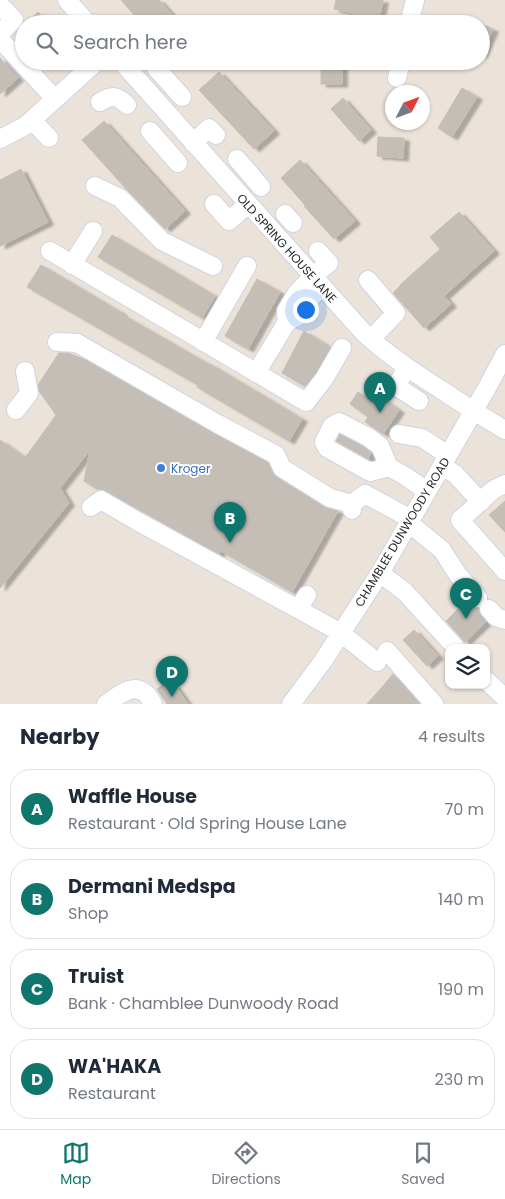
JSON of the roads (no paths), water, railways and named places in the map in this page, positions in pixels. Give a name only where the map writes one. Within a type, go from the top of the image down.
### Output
[{"type":"street","points":[[411,15],[415,0]]},
{"type":"street","points":[[73,2],[82,15]]},
{"type":"street","points":[[0,5],[14,20],[0,33]]},
{"type":"street","points":[[0,39],[15,56]]},
{"type":"street","points":[[28,70],[54,99]]},
{"type":"street","points":[[0,139],[25,126],[87,70]]},
{"type":"street","name":"OLD SPRING HOUSE LANE","points":[[129,70],[371,339],[407,368],[505,430]]},
{"type":"street","points":[[158,70],[182,98]]},
{"type":"street","points":[[100,102],[109,97],[118,97],[127,105]]},
{"type":"street","points":[[32,120],[49,138]]},
{"type":"street","points":[[193,142],[209,128]]},
{"type":"street","points":[[150,131],[178,163]]},
{"type":"street","points":[[237,159],[253,171],[261,187]]},
{"type":"street","points":[[95,186],[120,198],[162,241],[213,266]]},
{"type":"street","points":[[214,204],[235,227],[248,204]]},
{"type":"street","points":[[72,265],[94,231]]},
{"type":"street","points":[[256,373],[287,322],[286,311],[296,294],[317,281],[329,263],[318,251]]},
{"type":"street","points":[[50,252],[306,402],[324,379],[342,348]]},
{"type":"street","points":[[203,342],[247,266]]},
{"type":"street","points":[[368,280],[396,313],[371,339]]},
{"type":"street","points":[[57,342],[77,342],[218,424],[276,455],[282,468],[330,498],[352,507],[364,494],[410,521],[442,550],[458,575],[496,617],[505,620]]},
{"type":"street","name":"CHAMBLEE DUNWOODY ROAD","points":[[291,704],[324,661],[380,573],[505,354]]},
{"type":"street","points":[[407,368],[396,386],[419,401]]},
{"type":"street","points":[[16,410],[29,393],[25,371]]},
{"type":"street","points":[[399,434],[422,438],[456,474],[493,492],[460,520],[505,570]]},
{"type":"street","points":[[389,467],[427,491]]},
{"type":"street","points":[[90,508],[101,500],[137,521],[303,602],[341,633],[382,656],[434,704]]},
{"type":"street","points":[[467,514],[505,557]]},
{"type":"street","points":[[380,573],[405,592],[452,644]]},
{"type":"street","points":[[490,684],[505,698]]},
{"type":"street","points":[[106,704],[126,691],[133,689],[147,694],[153,704]]},
{"type":"place","name":"Waffle House","points":[[380,413]]},
{"type":"place","name":"Kroger","points":[[161,468]]},
{"type":"place","name":"Dermani Medspa","points":[[230,543]]},
{"type":"place","name":"Truist","points":[[466,619]]},
{"type":"place","name":"WA'HAKA","points":[[172,697]]}]
